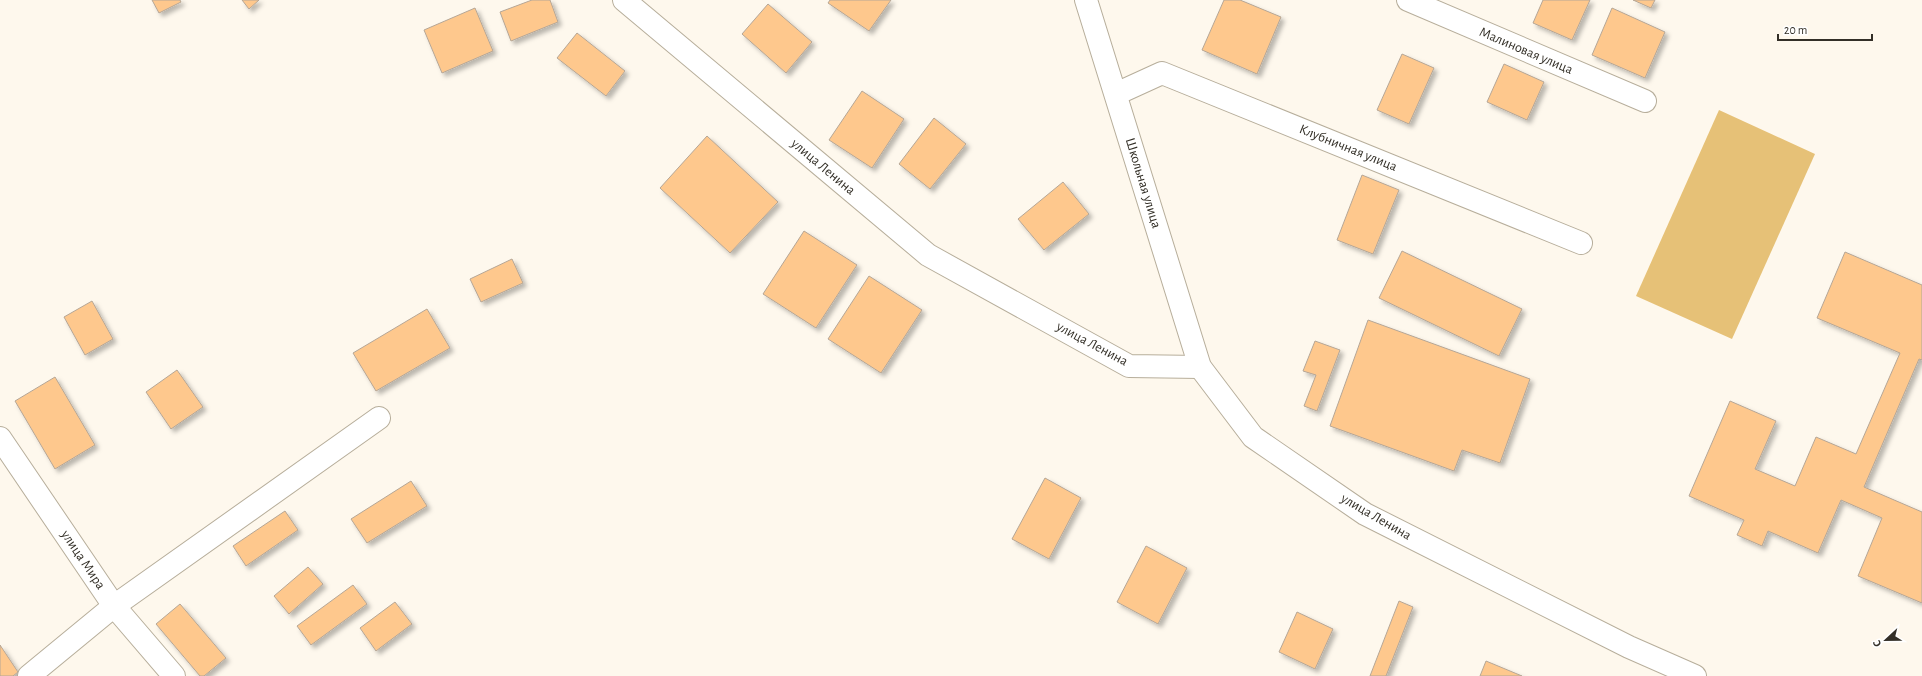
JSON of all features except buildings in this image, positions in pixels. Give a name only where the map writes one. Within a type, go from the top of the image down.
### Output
[{"type":"street","name":"улица Ленина","points":[[624,0],[928,254],[1129,366],[1200,367],[1253,437],[1365,514],[1629,647],[1695,676]]},
{"type":"street","name":"Школьная улица","points":[[1086,0],[1200,367]]},
{"type":"street","name":"Малиновая улица","points":[[1408,0],[1645,101]]},
{"type":"street","name":"Клубничная улица","points":[[1116,94],[1162,72],[1581,243]]},
{"type":"street","points":[[29,676],[114,606],[379,418]]},
{"type":"street","name":"улица Мира","points":[[0,438],[114,606],[174,676]]},
{"type":"shaded area","points":[[1719,110],[1815,154],[1732,339],[1636,296]]}]
